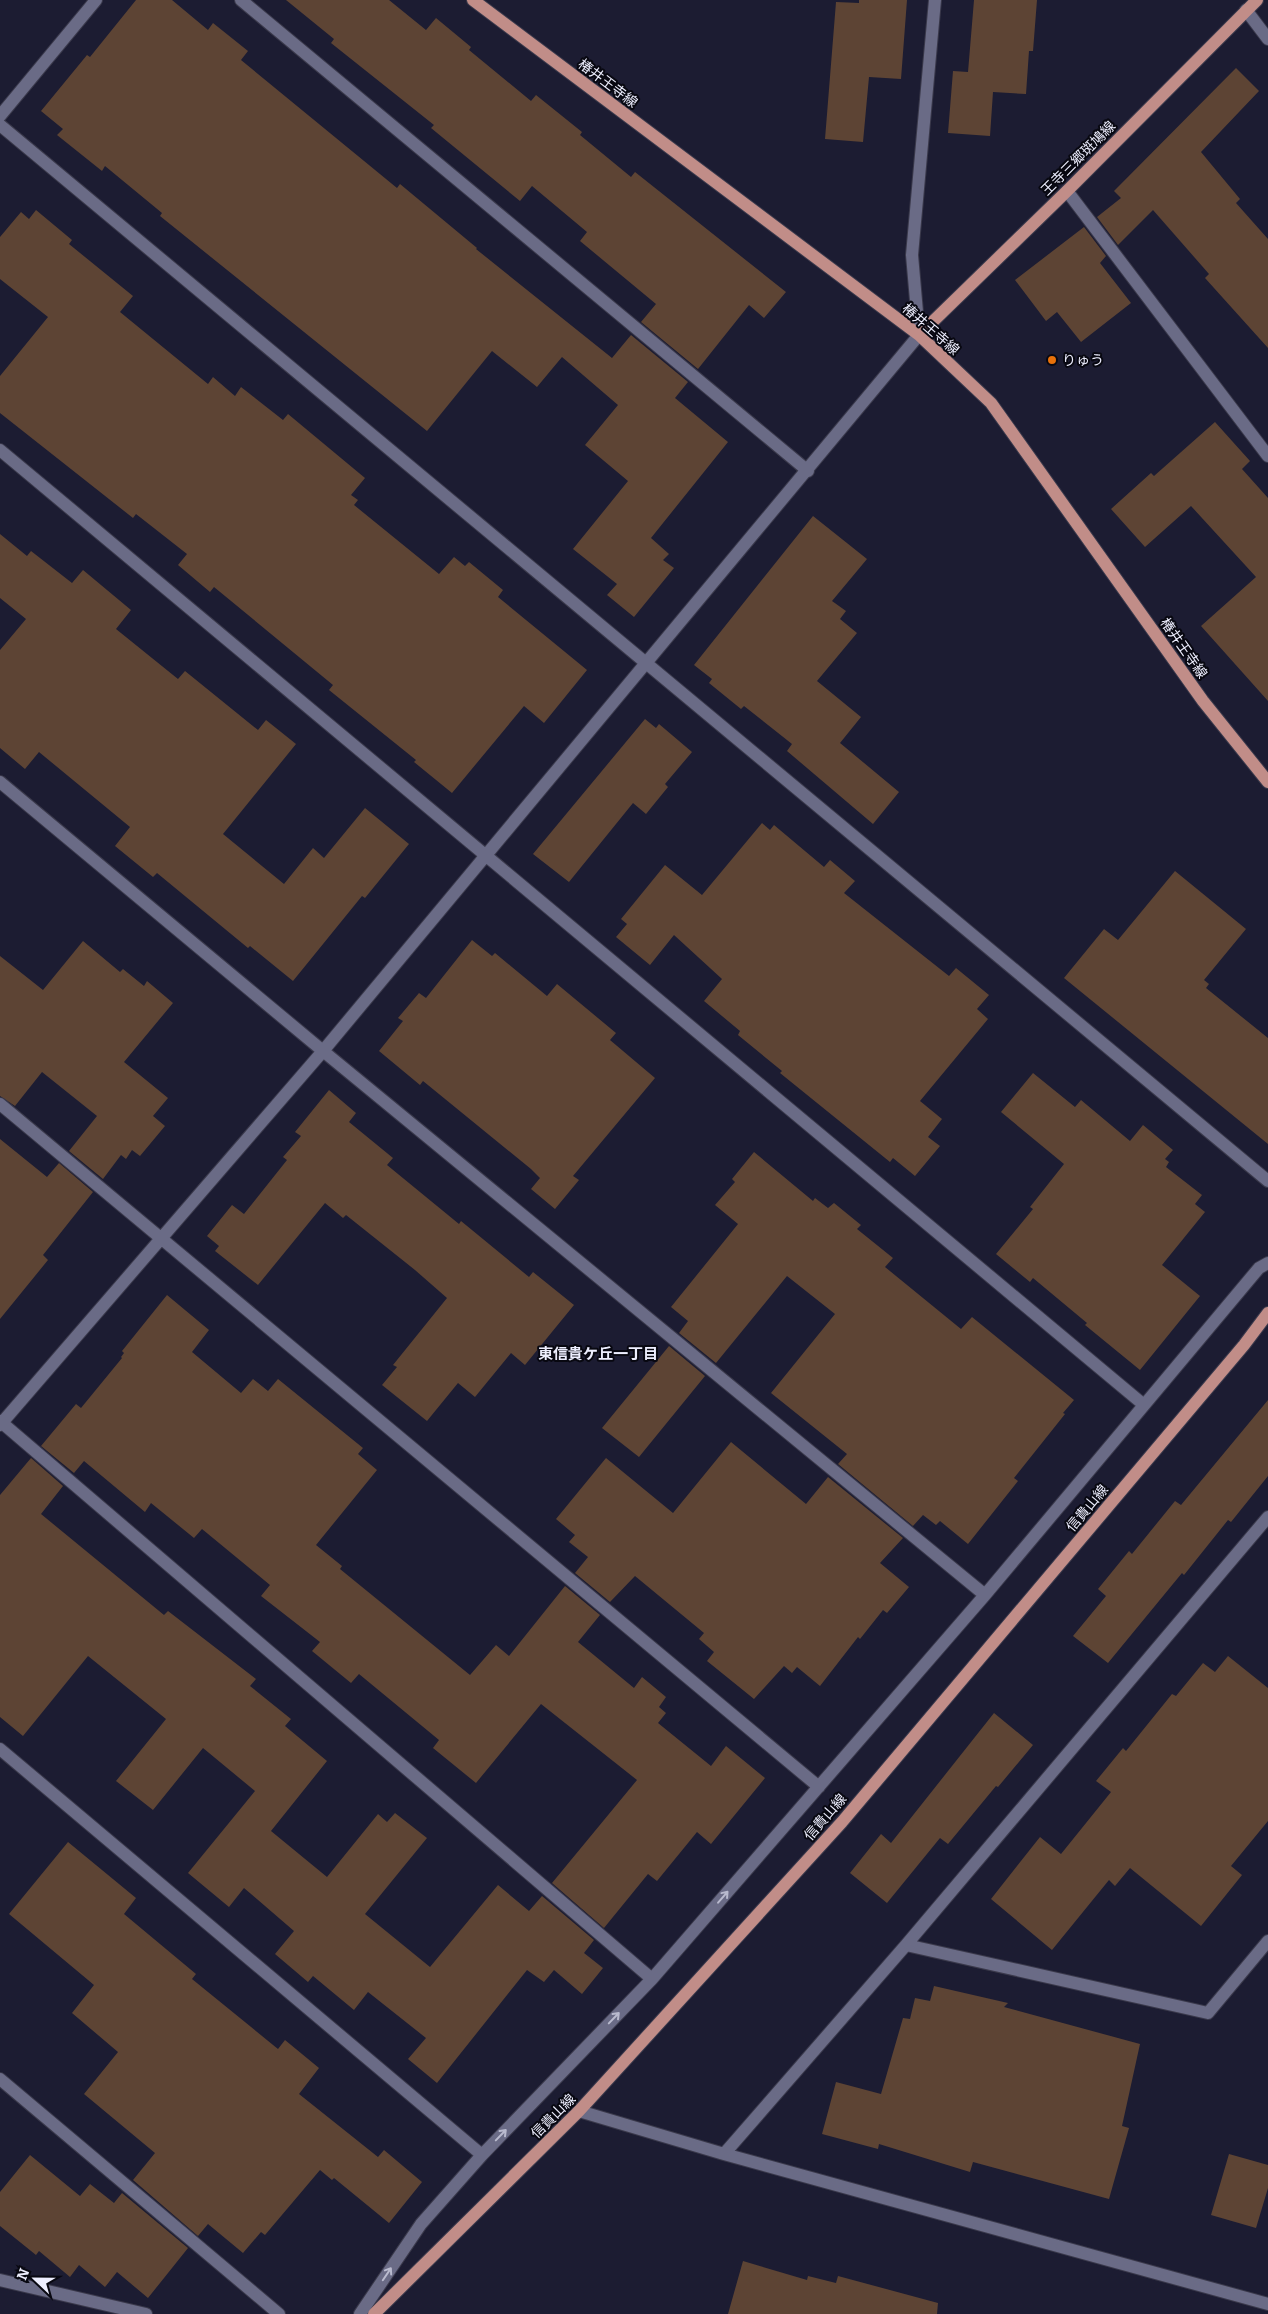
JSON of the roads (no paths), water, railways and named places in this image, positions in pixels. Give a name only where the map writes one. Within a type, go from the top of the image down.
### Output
[{"type":"main road","name":"椿井王寺線","points":[[473,0],[919,335],[991,403],[1203,701],[1268,782]]},
{"type":"main road","name":"王寺三郷斑鳩線","points":[[919,335],[1067,191],[1257,0]]},
{"type":"main road","name":"信貴山線","points":[[374,2314],[579,2111],[842,1822],[1244,1345],[1268,1313]]},
{"type":"street","points":[[0,116],[96,0]]},
{"type":"street","points":[[241,0],[808,471]]},
{"type":"street","points":[[652,1979],[0,1423],[323,1051],[644,664],[808,471],[919,335],[912,255],[935,0]]},
{"type":"street","points":[[1246,10],[1268,39]]},
{"type":"street","points":[[0,125],[644,664],[1268,1181]]},
{"type":"street","points":[[1067,191],[1268,456]]},
{"type":"street","points":[[0,450],[1144,1405]]},
{"type":"street","points":[[0,782],[323,1051],[985,1595]]},
{"type":"street","points":[[0,1104],[820,1788]]},
{"type":"street","points":[[360,2314],[421,2224],[482,2155],[652,1979],[820,1788],[985,1595],[1259,1268],[1268,1263]]},
{"type":"street","points":[[724,2154],[906,1945],[1268,1518]]},
{"type":"street","points":[[0,1749],[482,2155]]},
{"type":"street","points":[[906,1945],[1208,2013],[1268,1941]]},
{"type":"street","points":[[0,2079],[279,2314]]},
{"type":"street","points":[[579,2111],[724,2154],[1268,2304]]},
{"type":"street","points":[[0,2280],[146,2314]]},
{"type":"place","name":"りゅう","points":[[1052,360]]},
{"type":"district","name":"東信貴ケ丘一丁目","points":[[598,1354]]}]
